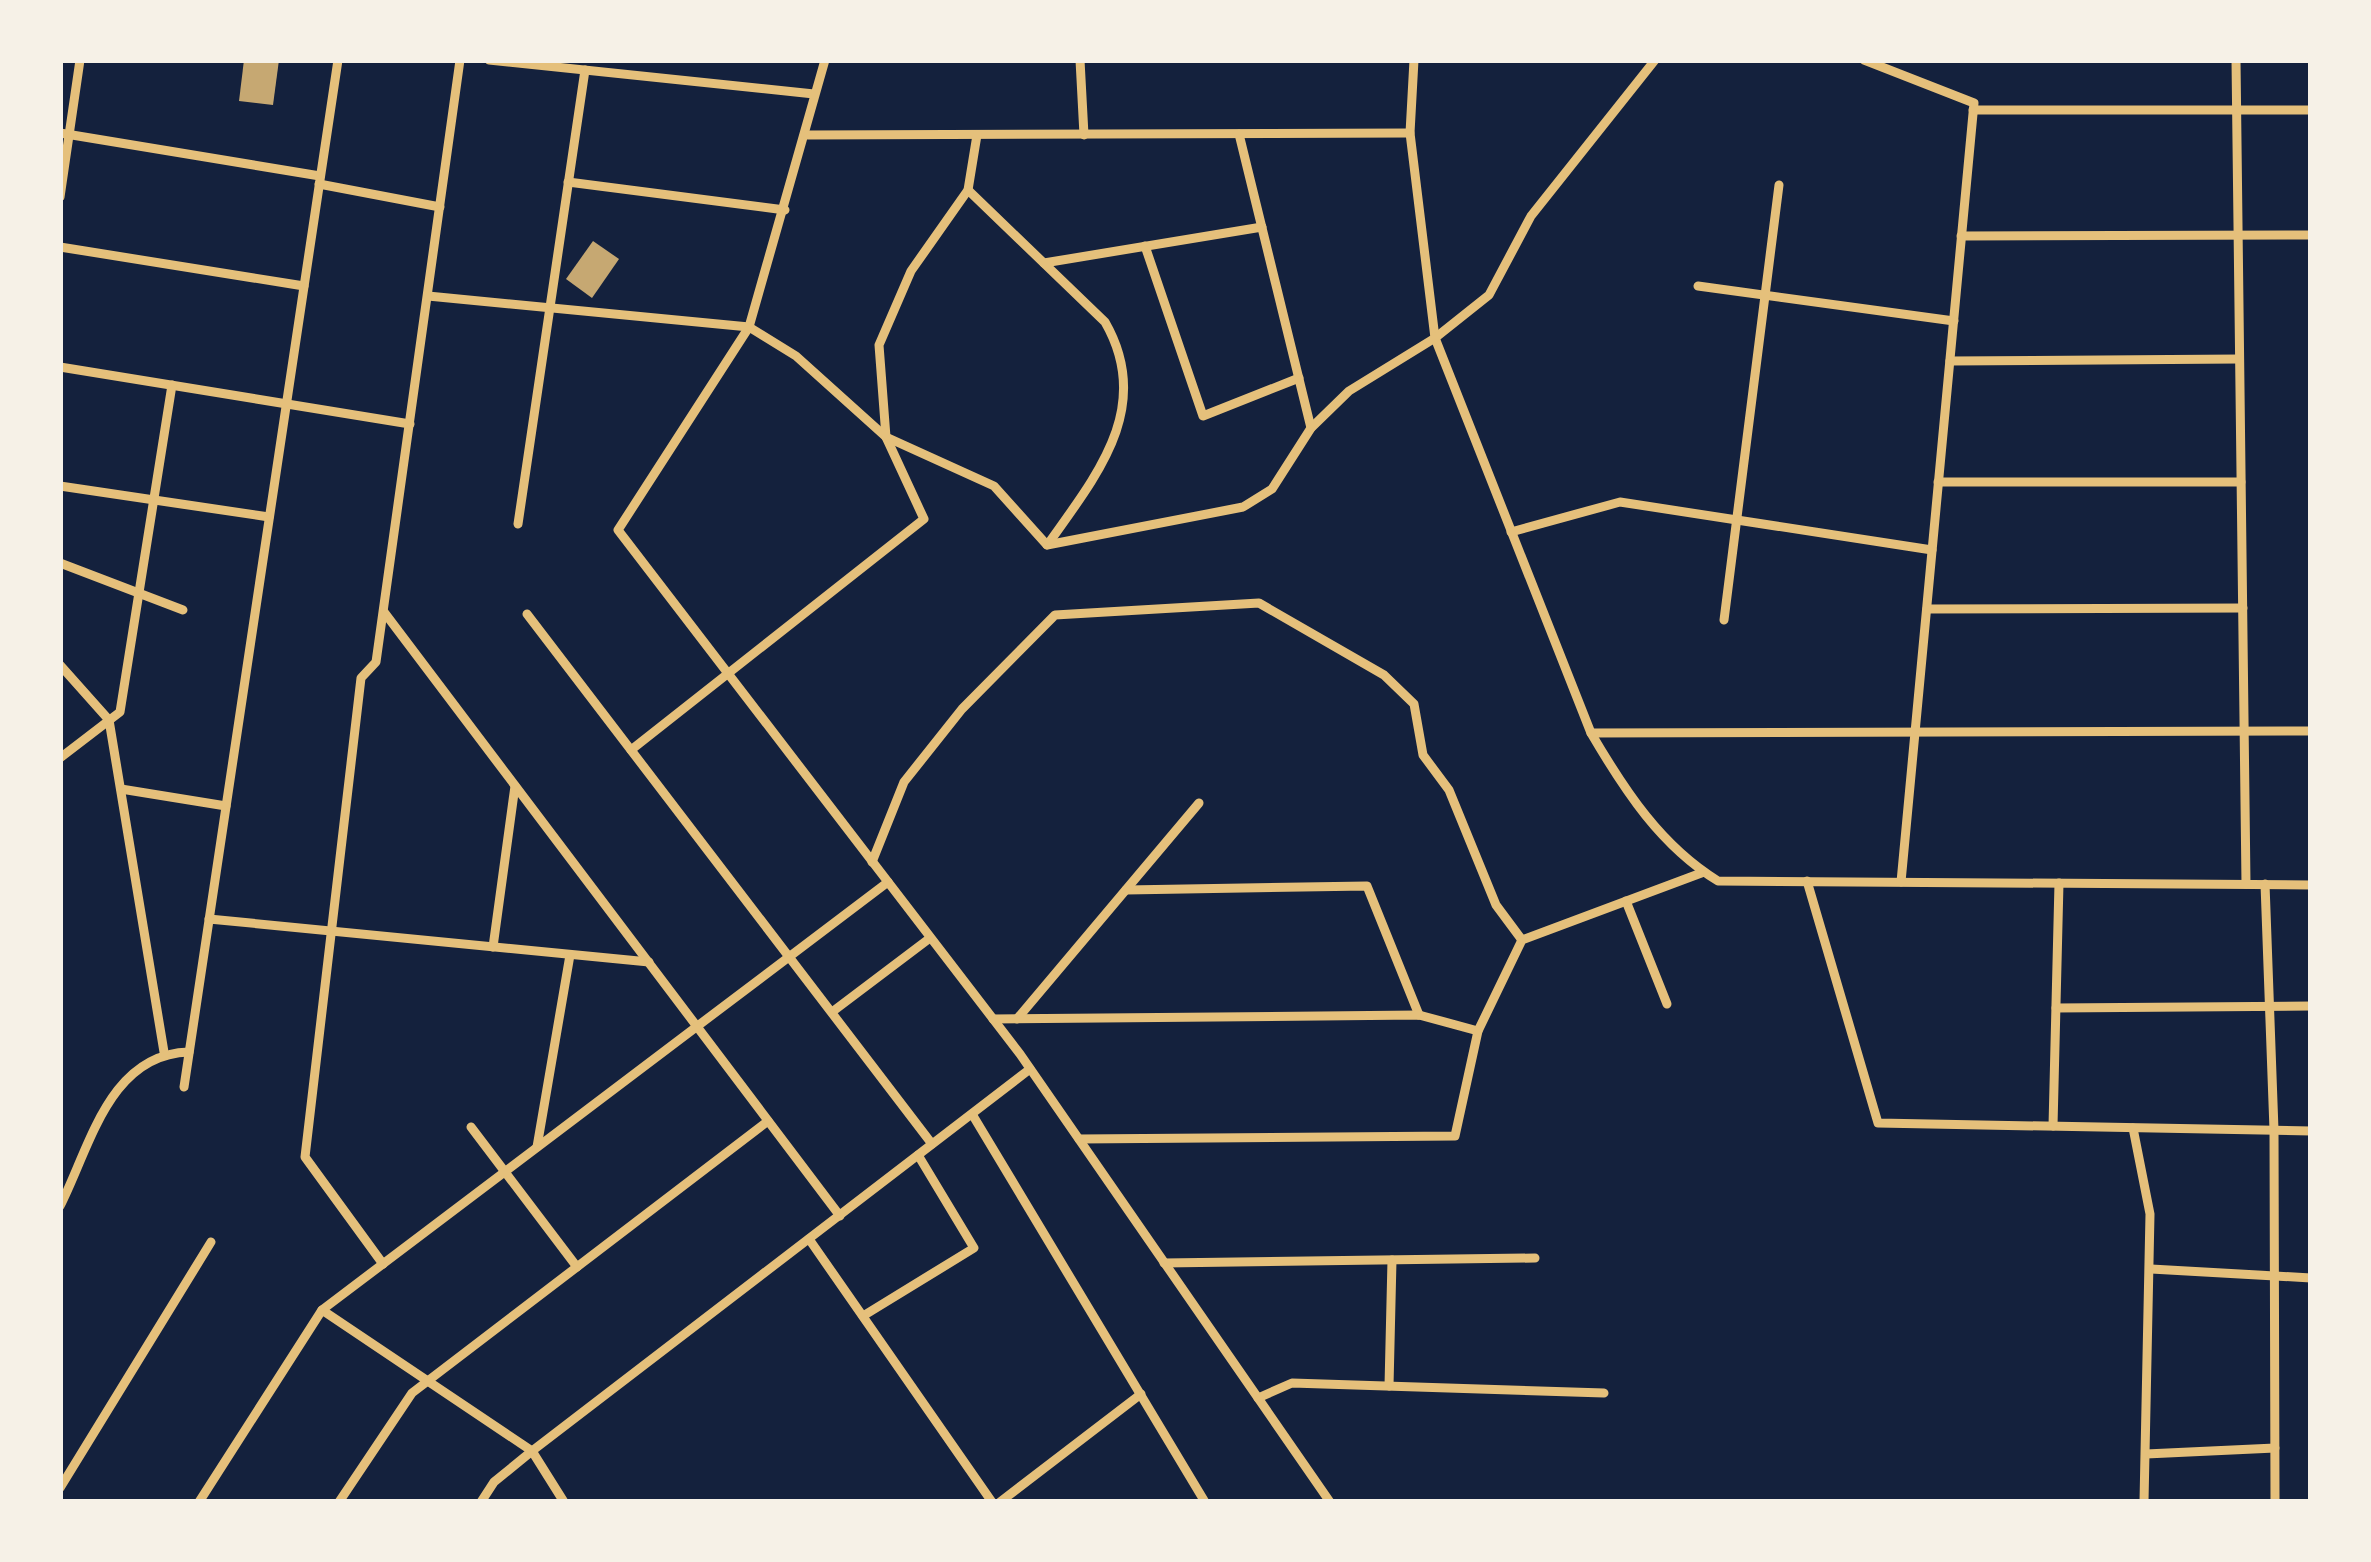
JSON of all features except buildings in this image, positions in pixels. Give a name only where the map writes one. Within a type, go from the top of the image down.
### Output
[{"type":"street","points":[[60,197],[64,134],[80,60]]},
{"type":"street","points":[[184,1088],[338,60]]},
{"type":"street","points":[[383,1264],[305,1157],[361,678],[376,662],[460,60]]},
{"type":"street","points":[[489,60],[814,94]]},
{"type":"street","points":[[825,60],[808,135],[749,328],[618,530],[1030,1069],[1330,1502]]},
{"type":"street","points":[[1081,60],[1084,135]]},
{"type":"street","points":[[1414,60],[1411,133],[1435,338],[1591,734],[1619,782],[1680,857],[1718,881],[2311,885]]},
{"type":"street","points":[[1047,545],[1243,507],[1272,489],[1311,428],[1348,391],[1435,338],[1501,280],[1532,216],[1655,60]]},
{"type":"street","points":[[1864,60],[1974,103],[1901,882]]},
{"type":"street","points":[[2236,60],[2246,884]]},
{"type":"street","points":[[518,524],[585,70]]},
{"type":"street","points":[[1972,110],[2311,110]]},
{"type":"street","points":[[808,135],[1411,133]]},
{"type":"street","points":[[64,134],[320,180],[440,207]]},
{"type":"street","points":[[1239,134],[1311,428]]},
{"type":"street","points":[[632,750],[925,519],[886,437],[879,345],[886,318],[911,271],[968,190],[977,135]]},
{"type":"street","points":[[568,182],[785,210]]},
{"type":"street","points":[[1724,620],[1779,184]]},
{"type":"street","points":[[968,190],[1105,322],[1118,345],[1126,391],[1121,428],[1106,461],[1047,545]]},
{"type":"street","points":[[1044,263],[1262,227]]},
{"type":"street","points":[[1961,236],[2311,235]]},
{"type":"street","points":[[1145,246],[1204,416],[1299,378]]},
{"type":"street","points":[[60,247],[304,286]]},
{"type":"street","points":[[1698,286],[1956,321]]},
{"type":"street","points":[[428,296],[749,328],[796,356],[886,437],[994,486],[1047,545]]},
{"type":"street","points":[[1950,361],[2240,359]]},
{"type":"street","points":[[60,367],[410,424]]},
{"type":"street","points":[[60,758],[120,712],[172,385]]},
{"type":"street","points":[[1938,482],[2241,482]]},
{"type":"street","points":[[60,486],[269,517]]},
{"type":"street","points":[[1511,532],[1620,502],[1932,550]]},
{"type":"street","points":[[60,563],[183,610]]},
{"type":"street","points":[[872,862],[904,782],[962,709],[1055,615],[1259,603],[1384,675],[1414,704],[1423,755],[1449,790],[1496,905],[1522,940]]},
{"type":"street","points":[[1927,609],[2242,608]]},
{"type":"street","points":[[383,610],[840,1216]]},
{"type":"street","points":[[527,614],[932,1144]]},
{"type":"street","points":[[60,665],[109,719],[164,1052]]},
{"type":"street","points":[[1591,734],[2311,731]]},
{"type":"street","points":[[493,947],[515,785]]},
{"type":"street","points":[[121,789],[226,806]]},
{"type":"street","points":[[1017,1018],[1199,803]]},
{"type":"street","points":[[1078,1139],[1454,1136],[1478,1031],[1522,940],[1704,872]]},
{"type":"street","points":[[1807,881],[1878,1123],[2311,1131]]},
{"type":"street","points":[[199,1502],[322,1310],[888,882]]},
{"type":"street","points":[[2053,1126],[2060,883]]},
{"type":"street","points":[[2265,884],[2274,1130],[2275,1502]]},
{"type":"street","points":[[1126,890],[1367,886],[1419,1015]]},
{"type":"street","points":[[1626,901],[1667,1004]]},
{"type":"street","points":[[209,919],[649,962]]},
{"type":"street","points":[[832,1012],[930,938]]},
{"type":"street","points":[[537,1147],[570,955]]},
{"type":"street","points":[[2056,1008],[2311,1006]]},
{"type":"street","points":[[993,1019],[1419,1015],[1478,1031]]},
{"type":"street","points":[[60,1206],[92,1144],[104,1106],[145,1062],[164,1052],[189,1052]]},
{"type":"street","points":[[481,1502],[494,1482],[532,1451],[1030,1069]]},
{"type":"street","points":[[972,1114],[1205,1502]]},
{"type":"street","points":[[339,1502],[412,1393],[768,1121]]},
{"type":"street","points":[[472,1127],[577,1267]]},
{"type":"street","points":[[2133,1128],[2150,1214],[2144,1502]]},
{"type":"street","points":[[863,1316],[974,1248],[918,1156]]},
{"type":"street","points":[[809,1239],[996,1502],[1141,1394]]},
{"type":"street","points":[[60,1489],[211,1242]]},
{"type":"street","points":[[1164,1263],[1535,1258]]},
{"type":"street","points":[[1390,1386],[1393,1260]]},
{"type":"street","points":[[2151,1269],[2311,1278]]},
{"type":"street","points":[[322,1310],[532,1451],[564,1502]]},
{"type":"street","points":[[1258,1397],[1292,1383],[1604,1393]]},
{"type":"street","points":[[2146,1454],[2276,1448]]}]
